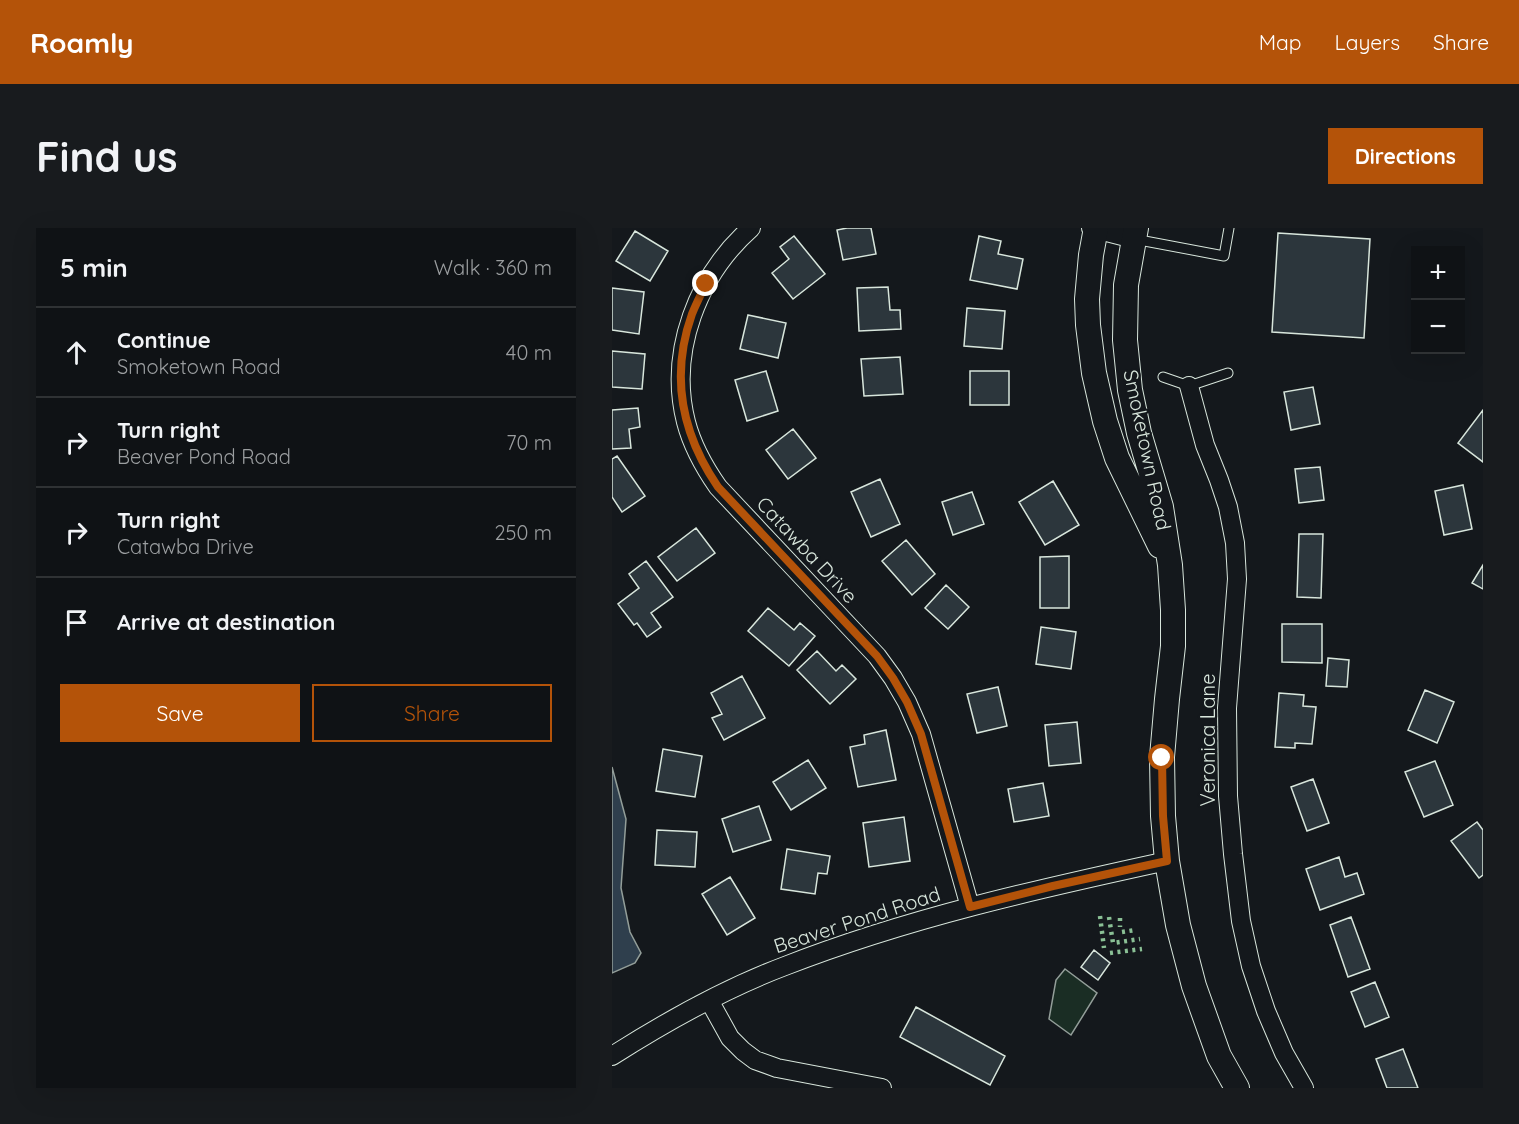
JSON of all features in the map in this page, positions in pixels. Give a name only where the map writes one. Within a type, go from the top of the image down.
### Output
[{"type":"main road","name":"Smoketown Road","points":[[1094,228],[1087,299],[1094,373],[1105,421],[1117,458],[1170,564]]},
{"type":"main road","name":"Smoketown Road","points":[[1135,233],[1126,285],[1125,340],[1130,390],[1149,471],[1161,507],[1170,564],[1173,610],[1173,646],[1162,758],[1163,816],[1167,861],[1178,925],[1194,986],[1219,1056],[1237,1088]]},
{"type":"street","name":"Catawba Drive","points":[[751,228],[723,258],[706,284],[693,313],[684,343],[680,371],[686,422],[695,449],[718,487],[877,656],[893,678],[921,734],[970,907]]},
{"type":"street","points":[[1094,228],[1135,233]]},
{"type":"street","name":"Veronica Lane","points":[[1189,386],[1205,445],[1220,480],[1228,507],[1235,543],[1237,579],[1227,708],[1228,796],[1241,921],[1251,966],[1266,1011],[1284,1053],[1304,1088]]},
{"type":"street","name":"Beaver Pond Road","points":[[612,1056],[709,1000],[785,966],[850,942],[970,907],[1167,861]]},
{"type":"street","points":[[709,1000],[729,1038],[755,1060],[777,1068],[880,1088]]},
{"type":"lane","points":[[1135,233],[1224,256],[1229,228]]},
{"type":"lane","points":[[1163,377],[1189,386],[1228,373]]},
{"type":"green space","points":[[1065,969],[1097,993],[1071,1035],[1049,1019],[1056,980]]},
{"type":"water","points":[[612,767],[626,819],[621,888],[630,932],[641,953],[635,963],[612,973]]},
{"type":"building","points":[[871,228],[876,254],[843,260],[837,230]]},
{"type":"building","points":[[635,231],[668,251],[650,281],[616,261]]},
{"type":"building","points":[[1278,233],[1370,239],[1364,338],[1272,332]]},
{"type":"building","points":[[794,236],[825,274],[793,299],[772,273],[789,259],[780,247]]},
{"type":"building","points":[[979,236],[1001,241],[998,254],[1023,259],[1017,289],[970,280]]},
{"type":"building","points":[[888,287],[890,310],[900,310],[901,329],[859,331],[857,288]]},
{"type":"building","points":[[612,288],[644,292],[639,334],[612,330]]},
{"type":"building","points":[[967,308],[1005,311],[1002,349],[964,346]]},
{"type":"building","points":[[748,315],[786,323],[778,358],[740,349]]},
{"type":"building","points":[[612,351],[645,354],[642,389],[612,387]]},
{"type":"building","points":[[900,357],[903,394],[864,396],[861,359]]},
{"type":"building","points":[[766,371],[778,411],[747,421],[735,380]]},
{"type":"building","points":[[970,371],[1009,371],[1009,405],[970,405]]},
{"type":"building","points":[[1313,387],[1320,424],[1291,430],[1284,392]]},
{"type":"building","points":[[638,408],[640,427],[629,429],[631,448],[612,449],[612,410]]},
{"type":"building","points":[[1483,410],[1483,462],[1458,443]]},
{"type":"building","points":[[793,429],[816,458],[788,479],[766,450]]},
{"type":"building","points":[[617,456],[645,496],[622,512],[612,497],[612,459]]},
{"type":"building","points":[[1320,467],[1324,500],[1299,503],[1295,469]]},
{"type":"building","points":[[880,479],[900,524],[871,537],[851,492]]},
{"type":"building","points":[[1053,481],[1079,525],[1045,545],[1019,502]]},
{"type":"building","points":[[1463,485],[1472,529],[1444,535],[1435,491]]},
{"type":"building","points":[[972,492],[984,524],[953,535],[942,502]]},
{"type":"building","points":[[696,528],[715,553],[677,581],[658,557]]},
{"type":"building","points":[[1299,534],[1323,534],[1321,598],[1297,597]]},
{"type":"building","points":[[906,540],[935,574],[912,595],[882,561]]},
{"type":"building","points":[[1069,556],[1069,608],[1040,608],[1040,557]]},
{"type":"building","points":[[646,561],[673,597],[651,613],[661,627],[647,637],[637,623],[634,625],[618,604],[639,588],[629,574]]},
{"type":"building","points":[[1483,565],[1483,589],[1472,583]]},
{"type":"building","points":[[946,585],[969,607],[948,629],[925,608]]},
{"type":"building","points":[[768,608],[794,630],[800,623],[815,636],[789,666],[748,631]]},
{"type":"building","points":[[1282,624],[1322,624],[1322,663],[1282,662]]},
{"type":"building","points":[[1041,627],[1076,632],[1071,669],[1036,664]]},
{"type":"building","points":[[817,651],[836,671],[842,665],[856,679],[830,704],[797,670]]},
{"type":"building","points":[[1328,658],[1349,660],[1347,687],[1326,686]]},
{"type":"building","points":[[742,676],[765,718],[724,740],[712,718],[722,714],[711,693]]},
{"type":"building","points":[[998,687],[1007,726],[977,733],[967,694]]},
{"type":"building","points":[[1425,690],[1454,702],[1437,743],[1408,730]]},
{"type":"building","points":[[1279,693],[1304,695],[1303,706],[1316,707],[1312,744],[1295,743],[1295,748],[1275,747]]},
{"type":"building","points":[[1077,722],[1081,763],[1049,766],[1045,725]]},
{"type":"building","points":[[886,730],[896,780],[858,787],[850,747],[865,744],[864,735]]},
{"type":"building","points":[[663,749],[702,756],[695,797],[656,791]]},
{"type":"building","points":[[808,760],[826,788],[791,810],[773,782]]},
{"type":"building","points":[[1435,761],[1453,805],[1424,817],[1405,772]]},
{"type":"building","points":[[1313,779],[1329,823],[1307,831],[1291,787]]},
{"type":"building","points":[[1043,783],[1049,816],[1014,822],[1008,789]]},
{"type":"building","points":[[759,806],[771,840],[733,852],[722,819]]},
{"type":"building","points":[[904,817],[910,861],[869,867],[863,823]]},
{"type":"building","points":[[1477,822],[1483,830],[1483,875],[1479,878],[1451,841]]},
{"type":"building","points":[[657,830],[697,832],[695,867],[655,865]]},
{"type":"building","points":[[787,849],[830,856],[827,874],[818,873],[815,894],[781,889]]},
{"type":"building","points":[[1339,857],[1345,877],[1357,873],[1364,894],[1320,910],[1306,869]]},
{"type":"building","points":[[730,877],[755,918],[727,935],[702,894]]},
{"type":"building","points":[[1351,917],[1370,969],[1348,977],[1330,925]]},
{"type":"building","points":[[1094,950],[1110,963],[1098,980],[1081,967]]},
{"type":"building","points":[[1375,982],[1389,1017],[1365,1027],[1351,992]]},
{"type":"building","points":[[916,1007],[1005,1056],[990,1085],[900,1037]]},
{"type":"building","points":[[1403,1049],[1418,1088],[1387,1088],[1376,1059]]},
{"type":"hedge","points":[[1100,916],[1104,948]]},
{"type":"hedge","points":[[1109,917],[1113,943],[1140,939]]},
{"type":"hedge","points":[[1120,918],[1120,927]]},
{"type":"hedge","points":[[1122,932],[1135,930]]},
{"type":"hedge","points":[[1110,953],[1142,949]]},
{"type":"route","points":[[706,284],[693,313],[684,343],[680,371],[686,422],[695,449],[718,487],[877,656],[893,678],[921,734],[970,907],[1167,861],[1163,816],[1162,758]]}]
